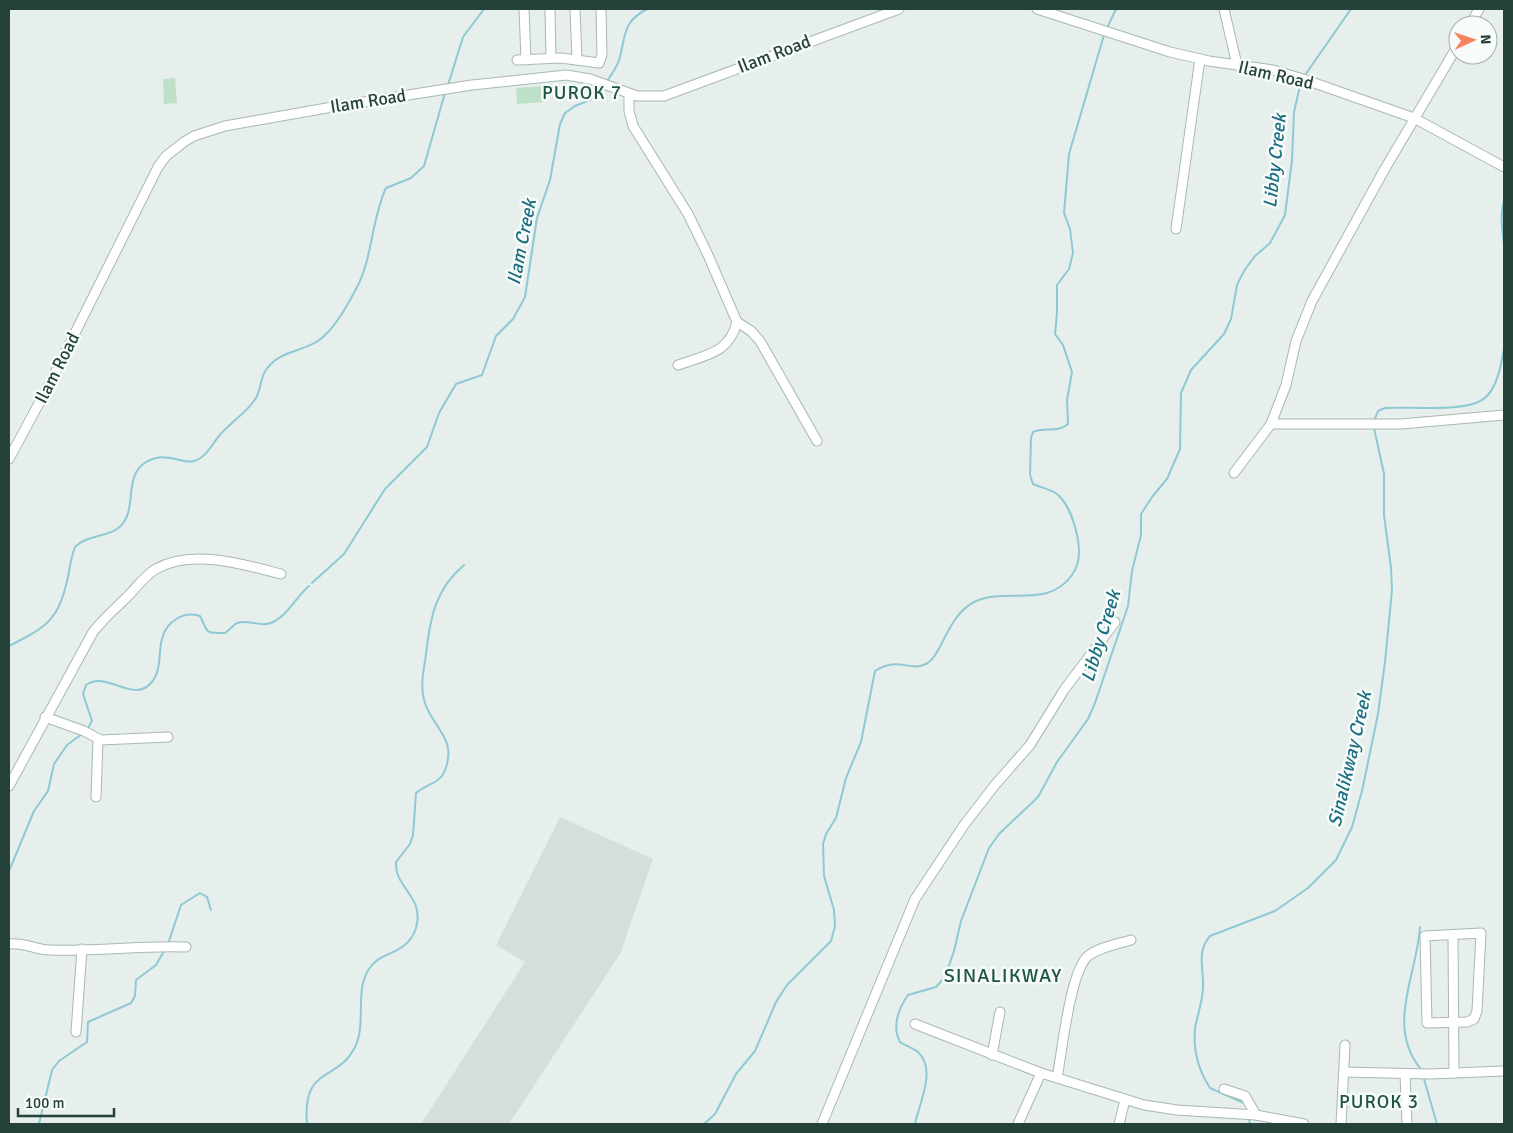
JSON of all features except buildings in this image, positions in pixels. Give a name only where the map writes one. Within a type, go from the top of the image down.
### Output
[{"type":"street","points":[[524,9],[521,60],[576,59],[592,63],[601,60],[601,9]]},
{"type":"street","points":[[550,9],[551,58]]},
{"type":"street","points":[[575,9],[576,59]]},
{"type":"street","name":"Ilam Road","points":[[9,459],[52,379],[158,167],[174,150],[194,136],[225,126],[338,106],[542,77],[578,76],[629,95],[646,97],[664,96],[899,9]]},
{"type":"street","name":"Ilam Road","points":[[1037,9],[1143,44],[1200,59],[1286,74],[1414,118],[1504,167]]},
{"type":"street","points":[[1224,9],[1237,65]]},
{"type":"street","points":[[1176,229],[1200,59]]},
{"type":"street","points":[[1234,473],[1271,424],[1286,385],[1296,341],[1312,301],[1414,118],[1448,62]]},
{"type":"street","points":[[629,95],[628,111],[633,126],[688,214],[737,322],[751,331],[760,341],[817,441]]},
{"type":"street","points":[[678,365],[723,348],[734,334],[737,322]]},
{"type":"street","points":[[1271,424],[1401,424],[1504,415]]},
{"type":"street","points":[[9,786],[45,717],[101,622],[157,568],[202,559],[228,561],[281,574]]},
{"type":"street","points":[[822,1124],[919,893],[964,825],[995,785],[1030,745],[1064,690],[1115,622]]},
{"type":"street","points":[[45,717],[88,733],[98,739],[168,737]]},
{"type":"street","points":[[96,797],[98,739]]},
{"type":"street","points":[[1481,934],[1476,1015],[1471,1021],[1427,1023],[1425,936],[1453,935],[1481,934]]},
{"type":"street","points":[[1453,935],[1454,1073]]},
{"type":"street","points":[[1058,1078],[1078,970],[1087,956],[1094,952],[1131,940]]},
{"type":"street","points":[[9,944],[24,944],[49,950],[148,946],[186,947]]},
{"type":"street","points":[[76,1032],[82,949]]},
{"type":"street","points":[[992,1055],[1000,1012]]},
{"type":"street","points":[[915,1024],[1041,1073],[1125,1100],[1162,1109],[1256,1115],[1304,1124]]},
{"type":"street","points":[[1341,1124],[1345,1045]]},
{"type":"street","points":[[1344,1072],[1404,1074],[1504,1070]]},
{"type":"street","points":[[1018,1124],[1041,1073]]},
{"type":"street","points":[[1404,1074],[1407,1124]]},
{"type":"street","points":[[1224,1089],[1244,1096],[1253,1106],[1256,1115]]},
{"type":"street","points":[[1119,1124],[1125,1100]]},
{"type":"shaded area","points":[[560,817],[653,859],[620,954],[509,1124],[421,1124],[525,962],[496,945]]},
{"type":"green space","points":[[175,78],[177,103],[164,104],[163,79]]},
{"type":"green space","points":[[543,86],[544,102],[517,104],[516,88]]},
{"type":"waterway","points":[[448,85],[463,37],[484,9]]},
{"type":"waterway","name":"Ilam Creek","points":[[607,81],[618,64],[629,24],[647,9]]},
{"type":"waterway","points":[[1107,28],[1116,9]]},
{"type":"waterway","name":"Libby Creek","points":[[1305,75],[1351,9]]},
{"type":"waterway","points":[[704,1124],[715,1114],[736,1074],[755,1051],[776,1002],[787,985],[831,941],[835,926],[834,910],[824,876],[823,844],[826,834],[836,818],[846,778],[861,742],[875,671],[897,664],[915,666],[926,664],[932,660],[957,616],[974,602],[999,596],[1026,596],[1051,592],[1062,586],[1077,566],[1079,556],[1078,540],[1066,505],[1054,492],[1033,484],[1030,475],[1031,438],[1033,432],[1056,429],[1068,424],[1067,400],[1072,372],[1063,345],[1055,334],[1057,285],[1069,269],[1073,253],[1070,229],[1064,213],[1069,154],[1104,35]]},
{"type":"waterway","name":"Libby Creek","points":[[915,1124],[925,1087],[926,1068],[918,1052],[900,1042],[896,1024],[901,1006],[908,995],[936,987],[945,977],[954,951],[961,921],[989,848],[999,834],[1038,797],[1057,762],[1088,719],[1095,703],[1128,606],[1132,571],[1141,535],[1141,514],[1167,479],[1180,449],[1181,393],[1191,370],[1224,334],[1231,319],[1237,285],[1244,271],[1254,257],[1270,243],[1285,215],[1292,160],[1294,112],[1300,86]]},
{"type":"waterway","name":"Ilam Creek","points":[[312,583],[344,554],[385,489],[427,447],[439,413],[456,384],[482,375],[496,336],[513,319],[525,297],[537,218],[550,180],[560,124],[565,113],[575,106],[590,100],[602,88]]},
{"type":"waterway","points":[[9,646],[42,627],[55,613],[64,592],[75,547],[87,539],[114,531],[124,522],[129,508],[134,478],[142,465],[159,457],[187,461],[193,461],[202,457],[223,431],[243,413],[258,395],[264,373],[271,364],[283,355],[318,341],[335,324],[349,303],[362,277],[377,213],[386,188],[411,178],[424,166],[445,93]]},
{"type":"waterway","name":"Sinalikway Creek","points":[[1504,201],[1502,217],[1504,244]]},
{"type":"waterway","name":"Sinalikway Creek","points":[[1374,421],[1378,411],[1385,408],[1439,408],[1479,402],[1487,396],[1494,386],[1499,374],[1504,349]]},
{"type":"waterway","name":"Sinalikway Creek","points":[[1244,1103],[1210,1088],[1198,1060],[1195,1045],[1195,1029],[1203,992],[1203,948],[1210,936],[1275,911],[1308,888],[1336,860],[1352,827],[1362,791],[1378,714],[1392,590],[1384,515],[1384,474],[1374,428]]},
{"type":"waterway","points":[[307,1124],[307,1105],[310,1092],[315,1083],[348,1058],[355,1047],[360,1028],[362,987],[369,969],[374,963],[406,944],[416,928],[418,917],[416,908],[400,879],[396,862],[410,844],[413,835],[416,793],[440,778],[445,770],[448,759],[446,741],[427,709],[422,688],[432,617],[436,605],[446,584],[464,565]]},
{"type":"waterway","name":"Ilam Creek","points":[[87,730],[92,721],[83,694],[86,685],[94,681],[102,681],[136,690],[144,688],[151,683],[157,673],[164,633],[167,627],[176,619],[188,615],[200,616],[206,629],[213,633],[225,633],[237,623],[242,622],[268,624],[283,615],[309,586]]},
{"type":"waterway","name":"Ilam Creek","points":[[9,871],[34,811],[48,791],[54,764],[67,745],[82,734]]},
{"type":"waterway","points":[[168,944],[181,905],[200,893],[207,897],[211,910]]},
{"type":"waterway","points":[[1420,927],[1404,1017],[1405,1035],[1410,1052],[1420,1068]]},
{"type":"waterway","points":[[39,1124],[52,1070],[59,1061],[87,1042],[88,1022],[131,1003],[135,996],[136,980],[156,965],[164,951]]},
{"type":"waterway","points":[[1424,1079],[1437,1124]]},
{"type":"waterway","name":"Sinalikway Creek","points":[[1249,1119],[1250,1124]]},
{"type":"district","name":"PUROK 7","points":[[582,93]]},
{"type":"district","name":"SINALIKWAY","points":[[1003,975]]},
{"type":"district","name":"PUROK 3","points":[[1379,1102]]}]
